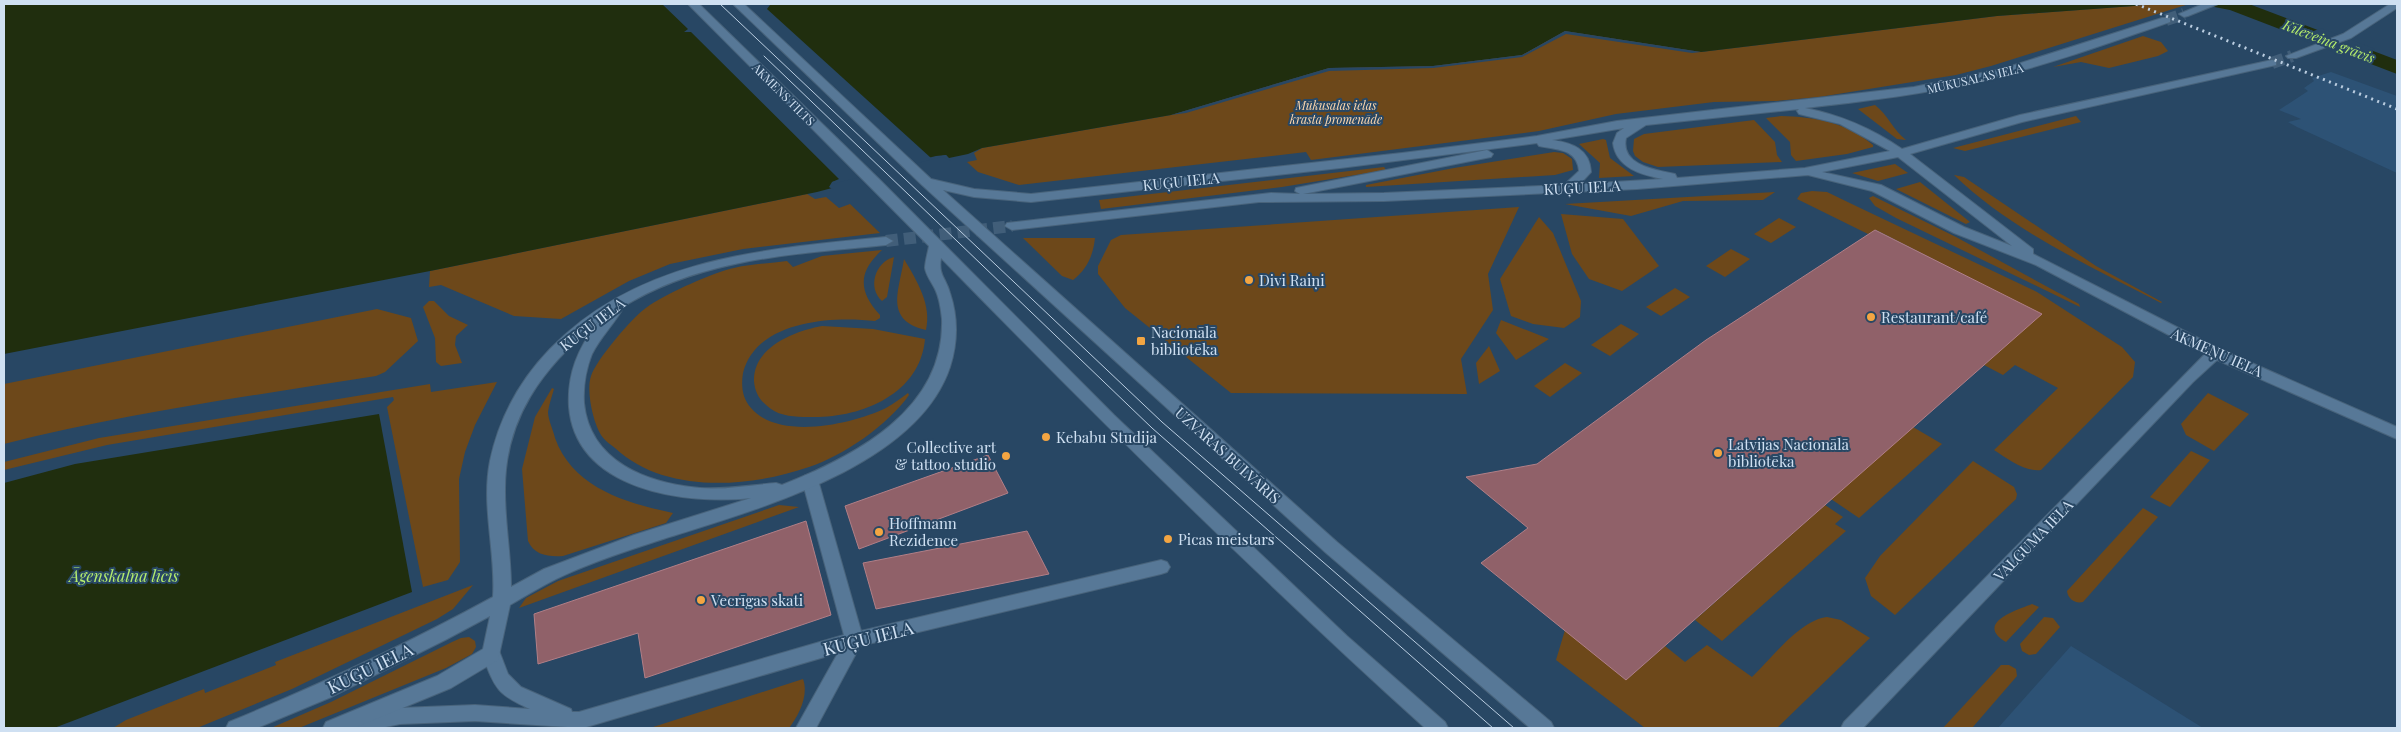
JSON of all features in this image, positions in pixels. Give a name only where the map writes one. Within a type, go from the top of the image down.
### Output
[{"type":"main road","name":"AKMENS TILTS","points":[[693,4],[876,184],[936,246]]},
{"type":"main road","points":[[738,4],[923,178]]},
{"type":"main road","points":[[2185,13],[2214,4]]},
{"type":"main road","points":[[2292,56],[2347,36],[2396,4]]},
{"type":"main road","name":"MŪKUSALAS IELA","points":[[1776,108],[1889,94],[1960,82],[2055,58],[2166,20]]},
{"type":"main road","points":[[1900,153],[2020,119],[2272,63]]},
{"type":"main road","name":"KUĢU IELA","points":[[923,178],[974,193],[1030,198],[1526,141],[1651,121],[1776,108]]},
{"type":"main road","name":"AKMEŅU IELA","points":[[1776,108],[1823,114],[1849,122],[1872,133],[2041,262]]},
{"type":"main road","points":[[1651,121],[1629,130],[1620,137],[1619,148],[1627,160],[1642,171],[1684,180]]},
{"type":"main road","points":[[1526,141],[1561,144],[1581,154],[1586,162],[1585,172],[1568,188]]},
{"type":"main road","name":"KUĢU IELA","points":[[1012,226],[1262,198],[1494,152],[1526,141]]},
{"type":"main road","name":"KUĢU IELA","points":[[1262,198],[1384,197],[1637,185],[1806,172],[1900,153]]},
{"type":"main road","name":"AKMEŅU IELA","points":[[1806,172],[1876,188],[1959,230],[2041,262],[2152,322],[2215,353],[2301,389],[2397,433]]},
{"type":"main road","name":"UZVARAS BULVĀRIS","points":[[923,178],[1331,547],[1544,728]]},
{"type":"main road","name":"KUĢU IELA","points":[[491,654],[500,618],[502,578],[496,495],[498,464],[507,426],[524,392],[550,358],[572,336],[624,299],[648,285],[710,265],[783,253],[886,241]]},
{"type":"main road","points":[[501,601],[550,574],[640,540],[752,504],[834,470],[885,438],[910,416],[930,391],[942,368],[949,341],[947,308],[943,291],[932,269],[936,246]]},
{"type":"main road","points":[[936,246],[1108,419],[1341,641],[1438,728]]},
{"type":"main road","points":[[624,299],[586,350],[581,368],[576,410],[581,432],[593,450],[610,466],[665,488],[701,494],[786,489]]},
{"type":"main road","name":"VALGUMA IELA","points":[[1851,728],[2188,378],[2215,353]]},
{"type":"main road","points":[[806,728],[854,640],[810,480]]},
{"type":"main road","name":"KUĢU IELA","points":[[339,728],[400,716],[475,713],[580,721],[854,640],[1160,568]]},
{"type":"main road","name":"KUĢU IELA","points":[[236,728],[322,692],[441,634],[501,601]]},
{"type":"main road","points":[[333,728],[444,682],[491,654],[501,679],[514,693],[580,721]]},
{"type":"shaded area","points":[[2331,72],[2397,96],[2397,173],[2297,127],[2288,122],[2301,119],[2279,110],[2308,91],[2304,88],[2314,81],[2312,78]]},
{"type":"shaded area","points":[[2071,646],[2203,728],[1998,728]]},
{"type":"green space","name":"Mūkusalas ielas krasta promenāde","points":[[2159,4],[2189,4],[1991,66],[1956,75],[1819,97],[1776,101],[1714,102],[1616,114],[1539,131],[1311,160],[1306,152],[1019,185],[978,172],[967,162],[977,160],[974,153],[982,148],[1171,115],[1329,68],[1433,66],[1521,55],[1565,31],[1701,52],[1997,16]]},
{"type":"green space","points":[[2143,36],[2161,42],[2168,51],[2158,56],[2109,68],[2081,62],[2053,67]]},
{"type":"green space","points":[[1875,105],[1906,140],[1897,139],[1858,109]]},
{"type":"green space","points":[[1781,116],[1830,122],[1863,137],[1873,147],[1847,154],[1796,161],[1791,155],[1790,142],[1766,118]]},
{"type":"green space","points":[[2076,116],[2081,122],[1965,151],[1953,148]]},
{"type":"green space","points":[[1754,120],[1775,142],[1777,155],[1782,162],[1658,167],[1643,162],[1635,156],[1633,151],[1634,139],[1644,134]]},
{"type":"green space","points":[[1606,140],[1610,158],[1634,176],[1599,178],[1600,163],[1579,144]]},
{"type":"green space","points":[[1554,152],[1563,153],[1572,159],[1573,170],[1555,175],[1366,187],[1366,185],[1454,168]]},
{"type":"green space","points":[[1895,164],[1908,173],[1878,181],[1852,173]]},
{"type":"green space","points":[[1384,167],[1386,170],[1282,187],[1101,209],[1099,200]]},
{"type":"green space","points":[[1954,175],[1964,177],[2096,266],[2162,302],[2080,261],[2026,230],[1977,195]]},
{"type":"green space","points":[[1920,182],[1970,222],[1966,224],[1896,189]]},
{"type":"green space","points":[[1812,191],[1827,192],[2037,292],[2122,347],[2135,362],[2133,377],[2041,470],[2028,469],[2011,461],[1994,450],[2058,388],[2015,365],[2003,375],[1984,365],[2041,314],[1876,230],[1868,234],[1797,199],[1801,193]]},
{"type":"green space","points":[[1775,192],[1763,200],[1683,201],[1631,216],[1565,204]]},
{"type":"green space","points":[[807,194],[815,199],[826,197],[839,208],[850,204],[880,233],[743,249],[670,264],[629,281],[561,319],[514,316],[441,285],[429,287],[430,271]]},
{"type":"green space","points":[[1873,196],[1956,237],[2079,304],[2080,307],[1896,218],[1875,206],[1869,198]]},
{"type":"green space","points":[[1519,207],[1488,274],[1493,310],[1461,359],[1467,394],[1231,393],[1125,308],[1098,274],[1098,266],[1111,240],[1121,235]]},
{"type":"green space","points":[[1561,214],[1623,219],[1659,266],[1622,291],[1589,279],[1572,254]]},
{"type":"green space","points":[[1539,217],[1553,233],[1581,301],[1580,317],[1564,328],[1533,324],[1511,316],[1500,279]]},
{"type":"green space","points":[[1779,218],[1796,227],[1771,243],[1754,234]]},
{"type":"green space","points":[[1023,238],[1095,238],[1093,251],[1088,262],[1073,280],[1062,276]]},
{"type":"green space","points":[[1731,249],[1750,259],[1725,277],[1706,266]]},
{"type":"green space","points":[[882,250],[868,266],[864,282],[868,298],[880,315],[880,318],[875,321],[818,321],[798,325],[779,332],[763,342],[751,355],[743,373],[742,382],[746,400],[751,408],[763,418],[779,424],[797,427],[836,424],[872,414],[886,408],[908,393],[909,395],[900,406],[864,438],[822,462],[785,474],[760,479],[708,483],[682,480],[657,473],[635,463],[607,442],[601,435],[591,406],[589,390],[591,376],[600,360],[621,332],[650,305],[690,284],[736,267],[787,261],[793,267],[822,256]]},
{"type":"green space","points":[[894,257],[887,297],[882,301],[877,296],[875,289],[875,276],[882,264]]},
{"type":"green space","points":[[904,259],[925,302],[927,311],[926,330],[904,319],[899,312],[897,303]]},
{"type":"green space","points":[[1675,288],[1690,297],[1661,316],[1646,307]]},
{"type":"green space","points":[[429,301],[434,301],[449,316],[468,325],[456,336],[455,345],[462,363],[441,366],[436,362],[435,338],[423,307]]},
{"type":"green space","points":[[377,309],[411,318],[418,341],[385,372],[376,376],[142,414],[4,444],[4,384]]},
{"type":"green space","points":[[1501,320],[1549,339],[1516,360],[1496,333]]},
{"type":"green space","points":[[1621,324],[1639,334],[1610,356],[1591,345]]},
{"type":"green space","points":[[822,326],[873,329],[925,339],[921,359],[912,376],[899,389],[883,400],[866,408],[847,414],[827,417],[783,415],[767,406],[757,394],[754,381],[760,359],[768,350],[788,337]]},
{"type":"green space","points":[[1489,346],[1500,371],[1479,384],[1476,363]]},
{"type":"green space","points":[[1565,363],[1582,373],[1550,397],[1534,386]]},
{"type":"green space","points":[[497,382],[475,425],[465,452],[459,479],[460,562],[448,580],[423,587],[387,407],[394,400],[393,397],[107,445],[4,470],[4,462],[99,438],[430,384],[431,392]]},
{"type":"green space","points":[[552,388],[554,389],[548,412],[550,421],[563,455],[574,469],[588,481],[620,498],[673,513],[666,523],[563,556],[542,554],[531,546],[528,541],[522,469],[535,417]]},
{"type":"green space","points":[[2208,393],[2249,414],[2214,451],[2186,435],[2181,424]]},
{"type":"green space","points":[[1913,427],[1942,444],[1859,518],[1831,499]]},
{"type":"green space","points":[[2191,451],[2210,460],[2170,507],[2150,497]]},
{"type":"green space","points":[[1973,461],[2014,487],[2017,494],[2016,499],[1895,615],[1871,596],[1865,578],[1880,556]]},
{"type":"green space","points":[[779,505],[799,507],[519,608],[526,598],[558,581]]},
{"type":"green space","points":[[1825,505],[1843,517],[1835,524],[1846,531],[1722,641],[1695,620]]},
{"type":"green space","points":[[2143,508],[2158,517],[2083,602],[2072,600],[2067,591]]},
{"type":"green space","points":[[473,585],[453,609],[437,619],[292,689],[197,728],[113,728],[126,720],[204,689],[205,693],[276,665],[275,662]]},
{"type":"green space","points":[[2032,604],[2039,607],[2006,642],[1997,635],[1994,629],[1996,623],[2001,618]]},
{"type":"green space","points":[[1827,617],[1841,620],[1870,638],[1777,728],[1645,728],[1556,660],[1565,630],[1626,680],[1665,646],[1685,662],[1707,645],[1752,677],[1796,633],[1807,625]]},
{"type":"green space","points":[[2044,617],[2053,618],[2060,627],[2036,654],[2029,655],[2022,651],[2020,644]]},
{"type":"green space","points":[[469,637],[475,641],[476,647],[472,654],[446,668],[299,728],[271,728],[331,702],[452,642]]},
{"type":"green space","points":[[2001,665],[2009,665],[2016,669],[2017,676],[1972,728],[1943,728]]},
{"type":"green space","points":[[803,679],[805,692],[802,705],[789,728],[650,728]]},
{"type":"water","points":[[4,4],[2141,4],[1997,16],[1701,52],[1565,31],[1522,55],[1433,66],[1329,68],[1171,115],[982,148],[968,154],[949,158],[946,155],[936,156],[832,182],[832,188],[817,192],[430,271],[4,354]]},
{"type":"water","name":"Kīleveina grāvis","points":[[2199,4],[2249,4],[2397,60],[2397,74],[2230,10]]},
{"type":"water","name":"Āgenskalna līcis","points":[[379,414],[412,592],[54,728],[4,728],[4,483],[75,464]]},
{"type":"pier","points":[[662,4],[770,5],[767,9],[931,158],[946,155],[951,161],[942,157],[840,182],[834,184],[834,190],[829,187],[832,182],[839,179],[691,32],[684,32],[688,29]]},
{"type":"pier","points":[[2321,28],[2375,49],[2351,59],[2297,38]]},
{"type":"pier","points":[[1565,31],[1701,52],[1692,53],[1566,34],[1522,57],[1433,68],[1329,71],[1186,113],[1171,115],[1329,68],[1433,66],[1522,55]]},
{"type":"building","name":"Latvijas Nacionālā bibliotēka","points":[[1875,230],[2042,314],[1626,680],[1481,563],[1528,528],[1466,477],[1537,464],[1706,340]]},
{"type":"building","points":[[988,455],[1008,493],[859,549],[845,506]]},
{"type":"building","name":"Vecrīgas skati","points":[[806,521],[831,615],[645,678],[638,633],[538,664],[534,614]]},
{"type":"building","points":[[1027,531],[1049,574],[876,609],[863,563]]},
{"type":"tunnel","points":[[2166,20],[2184,14]]},
{"type":"tunnel","points":[[2272,63],[2292,56]]},
{"type":"tunnel","points":[[886,241],[1012,226]]},
{"type":"tram line","points":[[720,4],[1162,422],[1514,728]]},
{"type":"tram line","points":[[764,56],[1152,428],[1493,728]]},
{"type":"railway","points":[[2136,4],[2397,109]]},
{"type":"place","name":"Divi Raiņi","points":[[1249,280]]},
{"type":"place","name":"Restaurant/café","points":[[1871,317]]},
{"type":"place","name":"Nacionālā bibliotēka","points":[[1141,341]]},
{"type":"place","name":"Kebabu Studija","points":[[1046,437]]},
{"type":"place","name":"Latvijas Nacionālā bibliotēka","points":[[1718,453]]},
{"type":"place","name":"Collective art & tattoo studio","points":[[1006,456]]},
{"type":"place","name":"Hoffmann Rezidence","points":[[879,532]]},
{"type":"place","name":"Picas meistars","points":[[1168,539]]},
{"type":"place","name":"Vecrīgas skati","points":[[701,600]]}]
